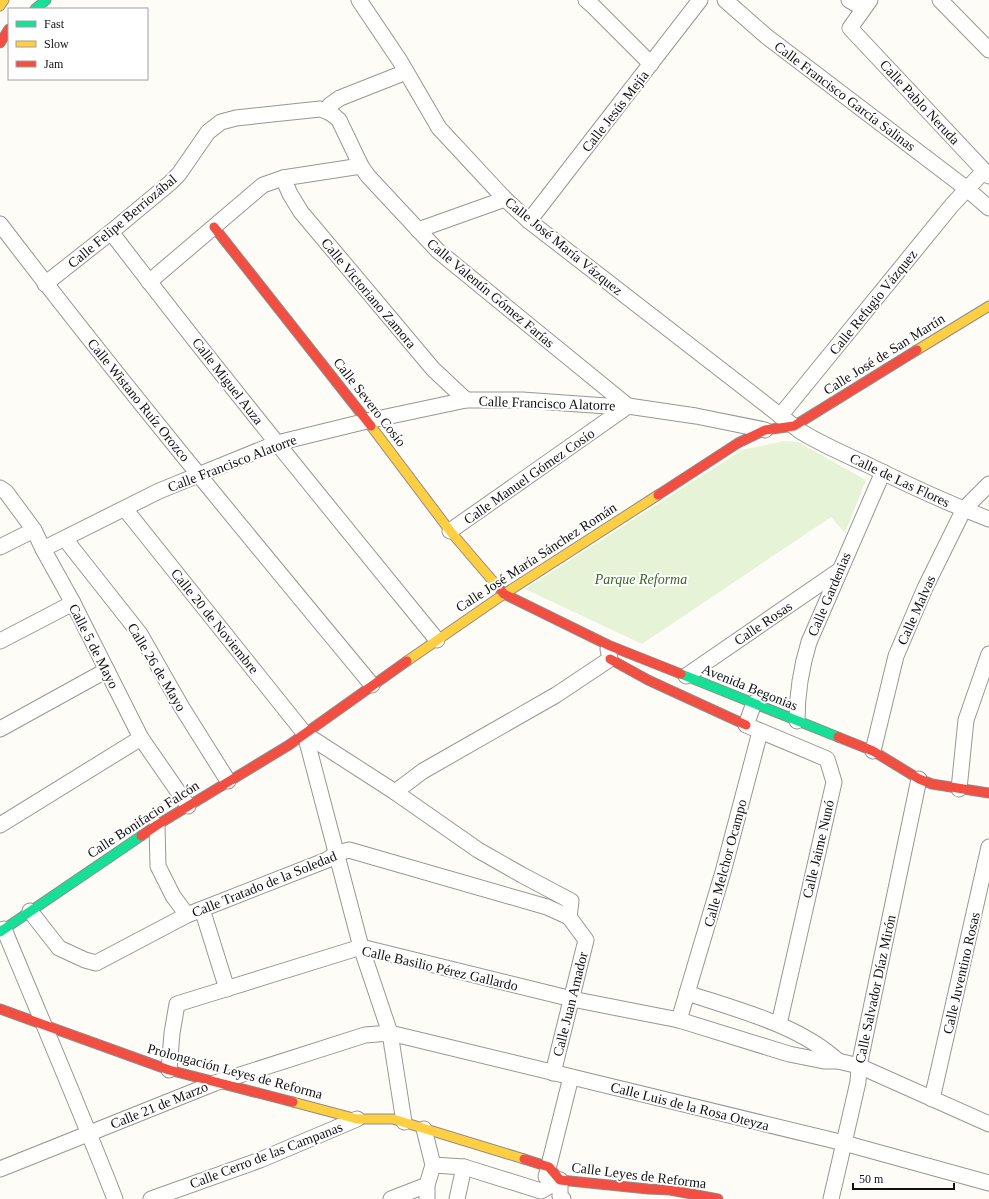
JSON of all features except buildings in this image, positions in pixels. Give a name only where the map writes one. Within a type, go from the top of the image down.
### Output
[{"type":"street","points":[[0,6],[4,0]]},
{"type":"street","points":[[36,8],[46,0]]},
{"type":"street","name":"Calle José María Vázquez","points":[[359,0],[406,72],[439,128],[505,199],[529,221],[802,432]]},
{"type":"street","points":[[586,0],[651,64]]},
{"type":"street","name":"Calle Jesús Mejía","points":[[529,221],[700,0]]},
{"type":"street","name":"Calle Francisco García Salinas","points":[[725,0],[766,36],[967,189],[989,208]]},
{"type":"street","points":[[849,0],[866,4]]},
{"type":"street","points":[[940,0],[989,50]]},
{"type":"street","name":"Calle Pablo Neruda","points":[[866,4],[850,28],[986,173]]},
{"type":"street","points":[[0,43],[8,30]]},
{"type":"street","points":[[326,111],[330,105],[340,98],[406,72]]},
{"type":"street","name":"Calle Felipe Berriozábal","points":[[45,284],[175,179],[208,132],[221,122],[236,118],[320,109],[326,111]]},
{"type":"street","name":"Calle Valentín Gómez Farías","points":[[326,111],[333,114],[339,120],[361,166],[368,176],[438,251],[628,406]]},
{"type":"street","points":[[149,282],[263,185],[283,178],[361,166]]},
{"type":"street","name":"Calle Refugio Vázquez","points":[[780,416],[952,205],[967,189],[986,173]]},
{"type":"street","name":"Calle Victoriano Zamora","points":[[283,178],[295,203],[306,218],[433,369],[466,400]]},
{"type":"street","points":[[418,230],[505,199]]},
{"type":"street","name":"Calle Wistano Ruíz Orozco","points":[[0,224],[45,284],[198,475],[372,685]]},
{"type":"street","name":"Calle Severo Cosío","points":[[214,227],[367,421],[450,531],[504,594]]},
{"type":"street","name":"Calle Miguel Auza","points":[[111,232],[277,443],[437,640]]},
{"type":"street","name":"Calle José de San Martín","points":[[802,432],[989,306]]},
{"type":"street","name":"Calle Francisco Alatorre","points":[[43,549],[159,491],[277,443],[367,421],[466,400],[522,400],[628,406],[696,416],[764,430]]},
{"type":"street","name":"Calle Manuel Gómez Cosío","points":[[450,531],[628,406]]},
{"type":"street","name":"Calle José María Sánchez Román","points":[[305,734],[372,685],[504,594],[738,443],[764,430],[777,429],[802,432]]},
{"type":"street","name":"Calle de Las Flores","points":[[802,432],[882,472],[989,519]]},
{"type":"street","name":"Calle Gardenias","points":[[798,721],[797,700],[802,664],[809,642],[882,472]]},
{"type":"street","name":"Calle Malvas","points":[[873,751],[896,656],[925,588],[964,509],[989,484]]},
{"type":"street","name":"Calle 5 de Mayo","points":[[0,488],[6,492],[34,530],[73,603],[141,738],[188,806]]},
{"type":"street","name":"Calle 20 de Noviembre","points":[[124,509],[305,734]]},
{"type":"street","points":[[0,547],[34,530]]},
{"type":"street","name":"Calle 26 de Mayo","points":[[65,539],[140,634],[181,706],[228,781]]},
{"type":"street","name":"Calle Rosas","points":[[686,676],[840,570]]},
{"type":"street","name":"Avenida Begonias","points":[[504,594],[609,652],[686,676],[873,751],[918,780],[959,789],[989,793]]},
{"type":"street","points":[[0,641],[73,603]]},
{"type":"street","points":[[396,792],[423,771],[556,695],[609,652],[648,680],[753,729]]},
{"type":"street","points":[[959,789],[966,720],[989,654]]},
{"type":"street","points":[[0,729],[107,670]]},
{"type":"street","name":"Calle Melchor Ocampo","points":[[688,993],[723,872],[753,729],[754,703]]},
{"type":"street","name":"Calle Jaime Nunó","points":[[753,729],[827,759],[834,782],[779,1024]]},
{"type":"street","points":[[305,734],[396,792],[478,850],[571,901],[569,917]]},
{"type":"street","points":[[305,734],[361,947],[390,1034],[404,1122]]},
{"type":"street","name":"Calle Bonifacio Falcón","points":[[2,931],[157,825],[290,745],[305,734]]},
{"type":"street","points":[[0,826],[141,738]]},
{"type":"street","name":"Calle Salvador Díaz Mirón","points":[[831,1199],[858,1082],[858,1066],[918,780]]},
{"type":"street","points":[[157,825],[158,866],[173,896],[187,915]]},
{"type":"street","name":"Calle Juventino Rosas","points":[[932,1099],[989,847]]},
{"type":"street","name":"Calle Tratado de la Soledad","points":[[30,911],[59,948],[85,960],[96,963],[187,915],[327,860],[337,853],[349,850],[547,907],[569,917]]},
{"type":"street","points":[[202,909],[227,989]]},
{"type":"street","name":"Calle Juan Amador","points":[[553,1073],[586,940],[569,917]]},
{"type":"street","points":[[2,931],[90,1134],[115,1199]]},
{"type":"street","name":"Calle Basilio Pérez Gallardo","points":[[169,1070],[172,1033],[177,1004],[361,947],[572,999],[679,1020],[789,1054],[824,1061],[838,1061],[858,1066],[989,1124]]},
{"type":"street","points":[[679,1020],[688,993]]},
{"type":"street","name":"Calle Basilio Pérez Gallardo","points":[[688,993],[779,1024],[826,1050],[838,1061]]},
{"type":"street","name":"Prolongación Leyes de Reforma","points":[[0,1009],[169,1070],[357,1119],[393,1119],[424,1129]]},
{"type":"street","name":"Calle Luis de la Rosa Oteyza","points":[[390,1034],[844,1143],[989,1183]]},
{"type":"street","name":"Calle 21 de Marzo","points":[[0,1169],[90,1134],[215,1082],[365,1035],[390,1034]]},
{"type":"street","name":"Calle Juan Amador","points":[[541,1195],[571,1078]]},
{"type":"street","name":"Calle Cerro de las Campanas","points":[[151,1199],[260,1160],[357,1119]]},
{"type":"street","points":[[424,1129],[549,1167]]},
{"type":"street","points":[[391,1199],[427,1192],[433,1165],[424,1129]]},
{"type":"street","points":[[433,1165],[464,1167],[541,1195],[560,1180]]},
{"type":"street","points":[[457,1199],[464,1167]]},
{"type":"street","name":"Calle Leyes de Reforma","points":[[549,1167],[560,1180],[653,1194],[670,1190],[718,1199]]},
{"type":"street","points":[[560,1180],[560,1196],[563,1199]]},
{"type":"green space","name":"Parque Reforma","points":[[784,441],[798,442],[866,480],[845,533],[831,517],[642,644],[525,589],[742,450]]},
{"type":"traffic: fast","points":[[36,8],[46,0]]},
{"type":"traffic: fast","points":[[681,674],[838,737]]},
{"type":"traffic: fast","points":[[0,932],[141,836]]},
{"type":"traffic: slow","points":[[0,6],[4,0]]},
{"type":"traffic: slow","points":[[917,350],[989,306]]},
{"type":"traffic: slow","points":[[371,426],[450,531],[498,587]]},
{"type":"traffic: slow","points":[[407,661],[504,594],[658,495]]},
{"type":"traffic: slow","points":[[293,1102],[357,1119],[393,1119],[524,1159]]},
{"type":"traffic: jam","points":[[0,43],[8,31]]},
{"type":"traffic: jam","points":[[214,227],[371,426]]},
{"type":"traffic: jam","points":[[658,495],[738,443],[765,430],[794,426],[917,350]]},
{"type":"traffic: jam","points":[[498,587],[504,594],[608,645],[681,674]]},
{"type":"traffic: jam","points":[[610,659],[648,680],[746,725]]},
{"type":"traffic: jam","points":[[141,836],[289,745],[407,661]]},
{"type":"traffic: jam","points":[[838,737],[873,751],[919,779],[932,784],[989,793]]},
{"type":"traffic: jam","points":[[0,1009],[169,1070],[293,1102]]},
{"type":"traffic: jam","points":[[524,1159],[549,1167],[560,1180],[670,1190],[718,1199]]}]
